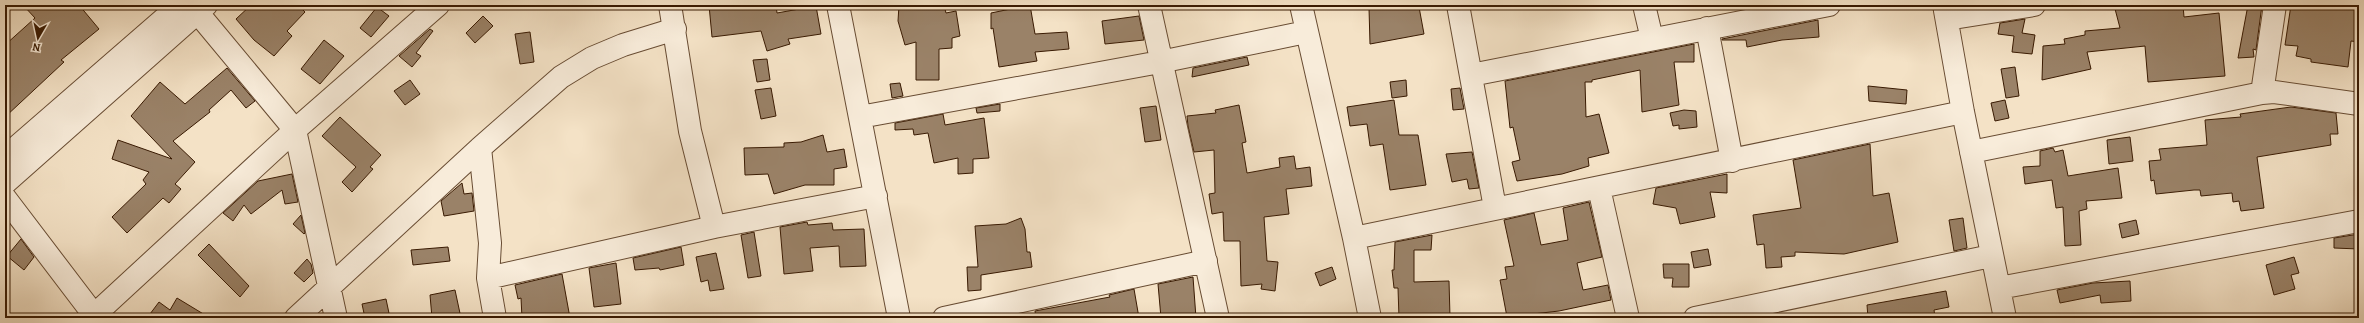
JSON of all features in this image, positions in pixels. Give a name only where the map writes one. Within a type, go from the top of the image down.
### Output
[{"type":"street","points":[[5,198],[93,317],[295,130],[438,5]]},
{"type":"street","points":[[670,5],[675,29],[690,132],[714,227]]},
{"type":"street","points":[[838,5],[900,318]]},
{"type":"street","points":[[1149,5],[1160,62],[1218,318]]},
{"type":"street","points":[[1301,5],[1354,238],[1370,318]]},
{"type":"street","points":[[1458,5],[1495,208]]},
{"type":"street","points":[[1644,5],[1652,39]]},
{"type":"street","points":[[1471,75],[1707,28],[1797,8],[1829,5]]},
{"type":"street","points":[[2005,318],[1991,256],[1945,12],[2034,5]]},
{"type":"street","points":[[2262,93],[2274,5]]},
{"type":"street","points":[[194,8],[295,130],[331,287],[336,318]]},
{"type":"street","points":[[5,157],[194,8]]},
{"type":"street","points":[[5,183],[194,8]]},
{"type":"street","points":[[1707,28],[1732,161]]},
{"type":"street","points":[[296,318],[480,148],[561,77],[580,65],[623,45],[675,29]]},
{"type":"street","points":[[860,118],[1160,62],[1306,32]]},
{"type":"street","points":[[1971,152],[2262,93],[2274,92],[2359,104]]},
{"type":"street","points":[[1354,238],[1963,112]]},
{"type":"street","points":[[480,148],[490,243],[488,278],[495,318]]},
{"type":"street","points":[[1599,188],[1628,318]]},
{"type":"street","points":[[488,278],[714,227],[876,196]]},
{"type":"street","points":[[1999,288],[2359,221]]},
{"type":"street","points":[[1695,318],[1991,256]]},
{"type":"street","points":[[944,318],[1206,261]]},
{"type":"building","points":[[23,5],[79,5],[99,29],[61,60],[64,62],[5,117],[5,45],[35,18]]},
{"type":"building","points":[[251,5],[298,5],[305,12],[287,31],[292,36],[274,56],[254,40],[236,19]]},
{"type":"building","points":[[709,5],[776,5],[777,13],[816,6],[821,34],[788,39],[790,44],[767,51],[761,31],[712,37]]},
{"type":"building","points":[[899,5],[944,5],[946,13],[956,11],[960,36],[952,38],[952,48],[939,49],[939,80],[916,80],[916,42],[905,45],[898,21]]},
{"type":"building","points":[[1030,5],[1035,34],[1067,32],[1069,49],[1035,52],[1037,61],[999,67],[993,28],[991,29],[991,13]]},
{"type":"building","points":[[2114,5],[2183,5],[2184,17],[2219,13],[2225,76],[2148,82],[2145,46],[2087,52],[2091,69],[2042,80],[2043,46],[2065,44],[2064,39],[2085,35],[2085,31],[2120,28]]},
{"type":"building","points":[[2248,5],[2262,5],[2256,50],[2253,49],[2254,57],[2238,58]]},
{"type":"building","points":[[2291,5],[2359,5],[2359,42],[2351,41],[2348,67],[2311,62],[2311,59],[2296,56],[2298,46],[2285,45]]},
{"type":"building","points":[[377,7],[389,16],[371,37],[360,28]]},
{"type":"building","points":[[1419,7],[1424,34],[1370,44],[1369,8]]},
{"type":"building","points":[[483,16],[493,26],[475,43],[466,33]]},
{"type":"building","points":[[1139,16],[1144,40],[1105,44],[1102,21]]},
{"type":"building","points":[[2025,19],[2022,33],[2035,35],[2032,54],[2012,52],[2014,36],[1998,34],[2000,23]]},
{"type":"building","points":[[1818,20],[1819,37],[1782,40],[1747,47],[1746,40],[1722,40],[1722,39]]},
{"type":"building","points":[[430,29],[433,31],[416,53],[421,56],[412,67],[399,56]]},
{"type":"building","points":[[530,32],[534,62],[520,64],[515,34]]},
{"type":"building","points":[[324,40],[344,56],[320,84],[301,69]]},
{"type":"building","points":[[1694,44],[1694,62],[1674,62],[1679,105],[1642,112],[1640,70],[1592,80],[1592,82],[1585,82],[1586,117],[1599,114],[1609,153],[1588,158],[1589,166],[1562,174],[1517,181],[1512,162],[1520,160],[1513,127],[1510,128],[1505,81]]},
{"type":"building","points":[[1247,57],[1249,65],[1192,77],[1193,68]]},
{"type":"building","points":[[767,59],[770,80],[757,82],[753,60]]},
{"type":"building","points":[[2015,67],[2019,96],[2006,98],[2001,69]]},
{"type":"building","points":[[227,68],[255,101],[246,108],[231,90],[209,110],[210,112],[173,141],[195,162],[175,184],[181,189],[169,203],[163,198],[127,233],[112,217],[146,184],[143,180],[149,172],[112,159],[118,140],[172,159],[131,116],[160,82],[185,104]]},
{"type":"building","points":[[410,80],[420,94],[405,105],[394,91]]},
{"type":"building","points":[[1406,80],[1407,96],[1392,98],[1390,82]]},
{"type":"building","points":[[900,83],[903,96],[892,98],[890,84]]},
{"type":"building","points":[[1868,86],[1907,90],[1906,104],[1869,101]]},
{"type":"building","points":[[771,88],[776,116],[761,119],[755,90]]},
{"type":"building","points":[[1460,88],[1464,109],[1453,110],[1451,89]]},
{"type":"building","points":[[1394,100],[1399,135],[1418,135],[1426,185],[1390,190],[1383,144],[1370,146],[1367,124],[1350,126],[1347,107]]},
{"type":"building","points":[[2005,100],[2009,118],[1995,121],[1991,103]]},
{"type":"building","points":[[1000,104],[1000,111],[977,113],[976,108]]},
{"type":"building","points":[[1239,105],[1246,142],[1242,143],[1247,173],[1280,167],[1279,158],[1294,156],[1296,169],[1310,167],[1312,186],[1286,189],[1289,214],[1264,217],[1267,261],[1278,262],[1275,291],[1261,289],[1262,284],[1241,286],[1240,241],[1224,241],[1223,212],[1212,214],[1209,194],[1215,193],[1214,150],[1194,152],[1188,126],[1187,116],[1216,113],[1215,110]]},
{"type":"building","points":[[1156,106],[1161,140],[1145,142],[1140,108]]},
{"type":"building","points":[[2291,107],[2336,113],[2338,134],[2330,134],[2331,145],[2257,157],[2264,208],[2241,211],[2239,201],[2233,202],[2232,193],[2201,196],[2200,190],[2194,190],[2156,194],[2154,180],[2151,181],[2149,161],[2161,160],[2159,149],[2207,145],[2205,120],[2241,117],[2240,114]]},
{"type":"building","points":[[1684,110],[1696,111],[1697,127],[1679,129],[1679,125],[1673,126],[1670,113]]},
{"type":"building","points":[[943,114],[945,125],[984,118],[989,158],[973,159],[973,173],[958,174],[958,158],[934,163],[928,133],[914,135],[913,129],[895,130],[895,123]]},
{"type":"building","points":[[340,117],[381,155],[370,167],[373,169],[352,192],[342,182],[356,167],[322,136]]},
{"type":"building","points":[[823,135],[827,152],[844,149],[847,167],[834,169],[834,185],[805,185],[774,194],[768,174],[745,175],[744,148],[784,147],[784,143],[801,142]]},
{"type":"building","points":[[2130,137],[2133,161],[2109,164],[2107,140]]},
{"type":"building","points":[[1870,144],[1873,196],[1889,193],[1898,242],[1844,254],[1795,252],[1795,256],[1781,257],[1782,267],[1766,268],[1764,244],[1757,245],[1753,215],[1801,208],[1793,160]]},
{"type":"building","points":[[2053,148],[2055,152],[2063,150],[2068,176],[2118,168],[2122,198],[2086,201],[2087,209],[2079,211],[2081,245],[2065,246],[2063,207],[2056,208],[2052,180],[2025,184],[2023,167],[2040,166],[2040,151]]},
{"type":"building","points":[[1472,152],[1479,188],[1469,189],[1467,179],[1452,182],[1446,154]]},
{"type":"building","points":[[292,174],[298,202],[285,204],[282,190],[251,214],[244,205],[233,221],[223,213],[258,181]]},
{"type":"building","points":[[1727,174],[1727,193],[1710,192],[1715,217],[1680,224],[1676,208],[1653,204],[1656,188]]},
{"type":"building","points":[[462,183],[464,194],[472,193],[474,211],[444,216],[441,201]]},
{"type":"building","points":[[1589,202],[1602,257],[1577,263],[1583,290],[1608,285],[1611,300],[1559,311],[1507,317],[1500,280],[1507,279],[1505,267],[1514,266],[1504,220],[1534,213],[1541,245],[1568,240],[1563,208]]},
{"type":"building","points":[[301,215],[305,233],[304,234],[293,224]]},
{"type":"building","points":[[1021,218],[1025,229],[1027,252],[1030,252],[1032,267],[981,275],[981,290],[968,291],[967,267],[978,267],[975,226],[1006,224]]},
{"type":"building","points":[[1963,218],[1967,248],[1954,251],[1949,220]]},
{"type":"building","points":[[2136,220],[2139,234],[2122,238],[2119,224]]},
{"type":"building","points":[[807,222],[808,225],[832,223],[833,230],[864,229],[866,266],[840,267],[839,246],[810,248],[813,271],[784,274],[780,227]]},
{"type":"building","points":[[754,232],[761,276],[748,278],[741,235]]},
{"type":"building","points":[[2359,234],[2359,249],[2334,248],[2334,238]]},
{"type":"building","points":[[1432,235],[1431,250],[1414,250],[1414,282],[1449,281],[1450,317],[1399,318],[1398,288],[1394,288],[1392,270],[1394,270],[1395,242]]},
{"type":"building","points":[[21,239],[34,257],[24,270],[7,256]]},
{"type":"building","points":[[209,244],[249,286],[240,297],[198,255]]},
{"type":"building","points":[[448,247],[450,261],[413,265],[411,250]]},
{"type":"building","points":[[681,247],[684,265],[660,270],[659,268],[635,270],[633,258]]},
{"type":"building","points":[[1708,249],[1711,265],[1694,268],[1691,252]]},
{"type":"building","points":[[716,253],[724,289],[710,291],[708,280],[701,282],[696,257]]},
{"type":"building","points":[[2294,257],[2299,273],[2291,275],[2295,289],[2274,295],[2266,265]]},
{"type":"building","points":[[307,259],[311,264],[313,273],[304,282],[294,273]]},
{"type":"building","points":[[616,263],[621,304],[594,307],[589,268]]},
{"type":"building","points":[[1663,264],[1689,264],[1689,287],[1672,287],[1673,278],[1664,278]]},
{"type":"building","points":[[1332,267],[1336,279],[1320,286],[1315,273]]},
{"type":"building","points":[[562,274],[570,318],[522,318],[521,298],[518,299],[515,285]]},
{"type":"building","points":[[1193,277],[1196,318],[1161,318],[1158,284]]},
{"type":"building","points":[[2130,281],[2131,301],[2101,303],[2100,295],[2060,303],[2057,290],[2093,283]]},
{"type":"building","points":[[1134,289],[1139,318],[1036,318],[1035,311],[1110,297],[1109,295]]},
{"type":"building","points":[[455,290],[461,318],[432,318],[430,295]]},
{"type":"building","points":[[1946,291],[1949,307],[1934,310],[1935,317],[1868,318],[1867,305]]},
{"type":"building","points":[[177,298],[210,318],[147,318],[159,302],[170,310]]},
{"type":"building","points":[[386,299],[390,318],[365,318],[362,304]]}]
